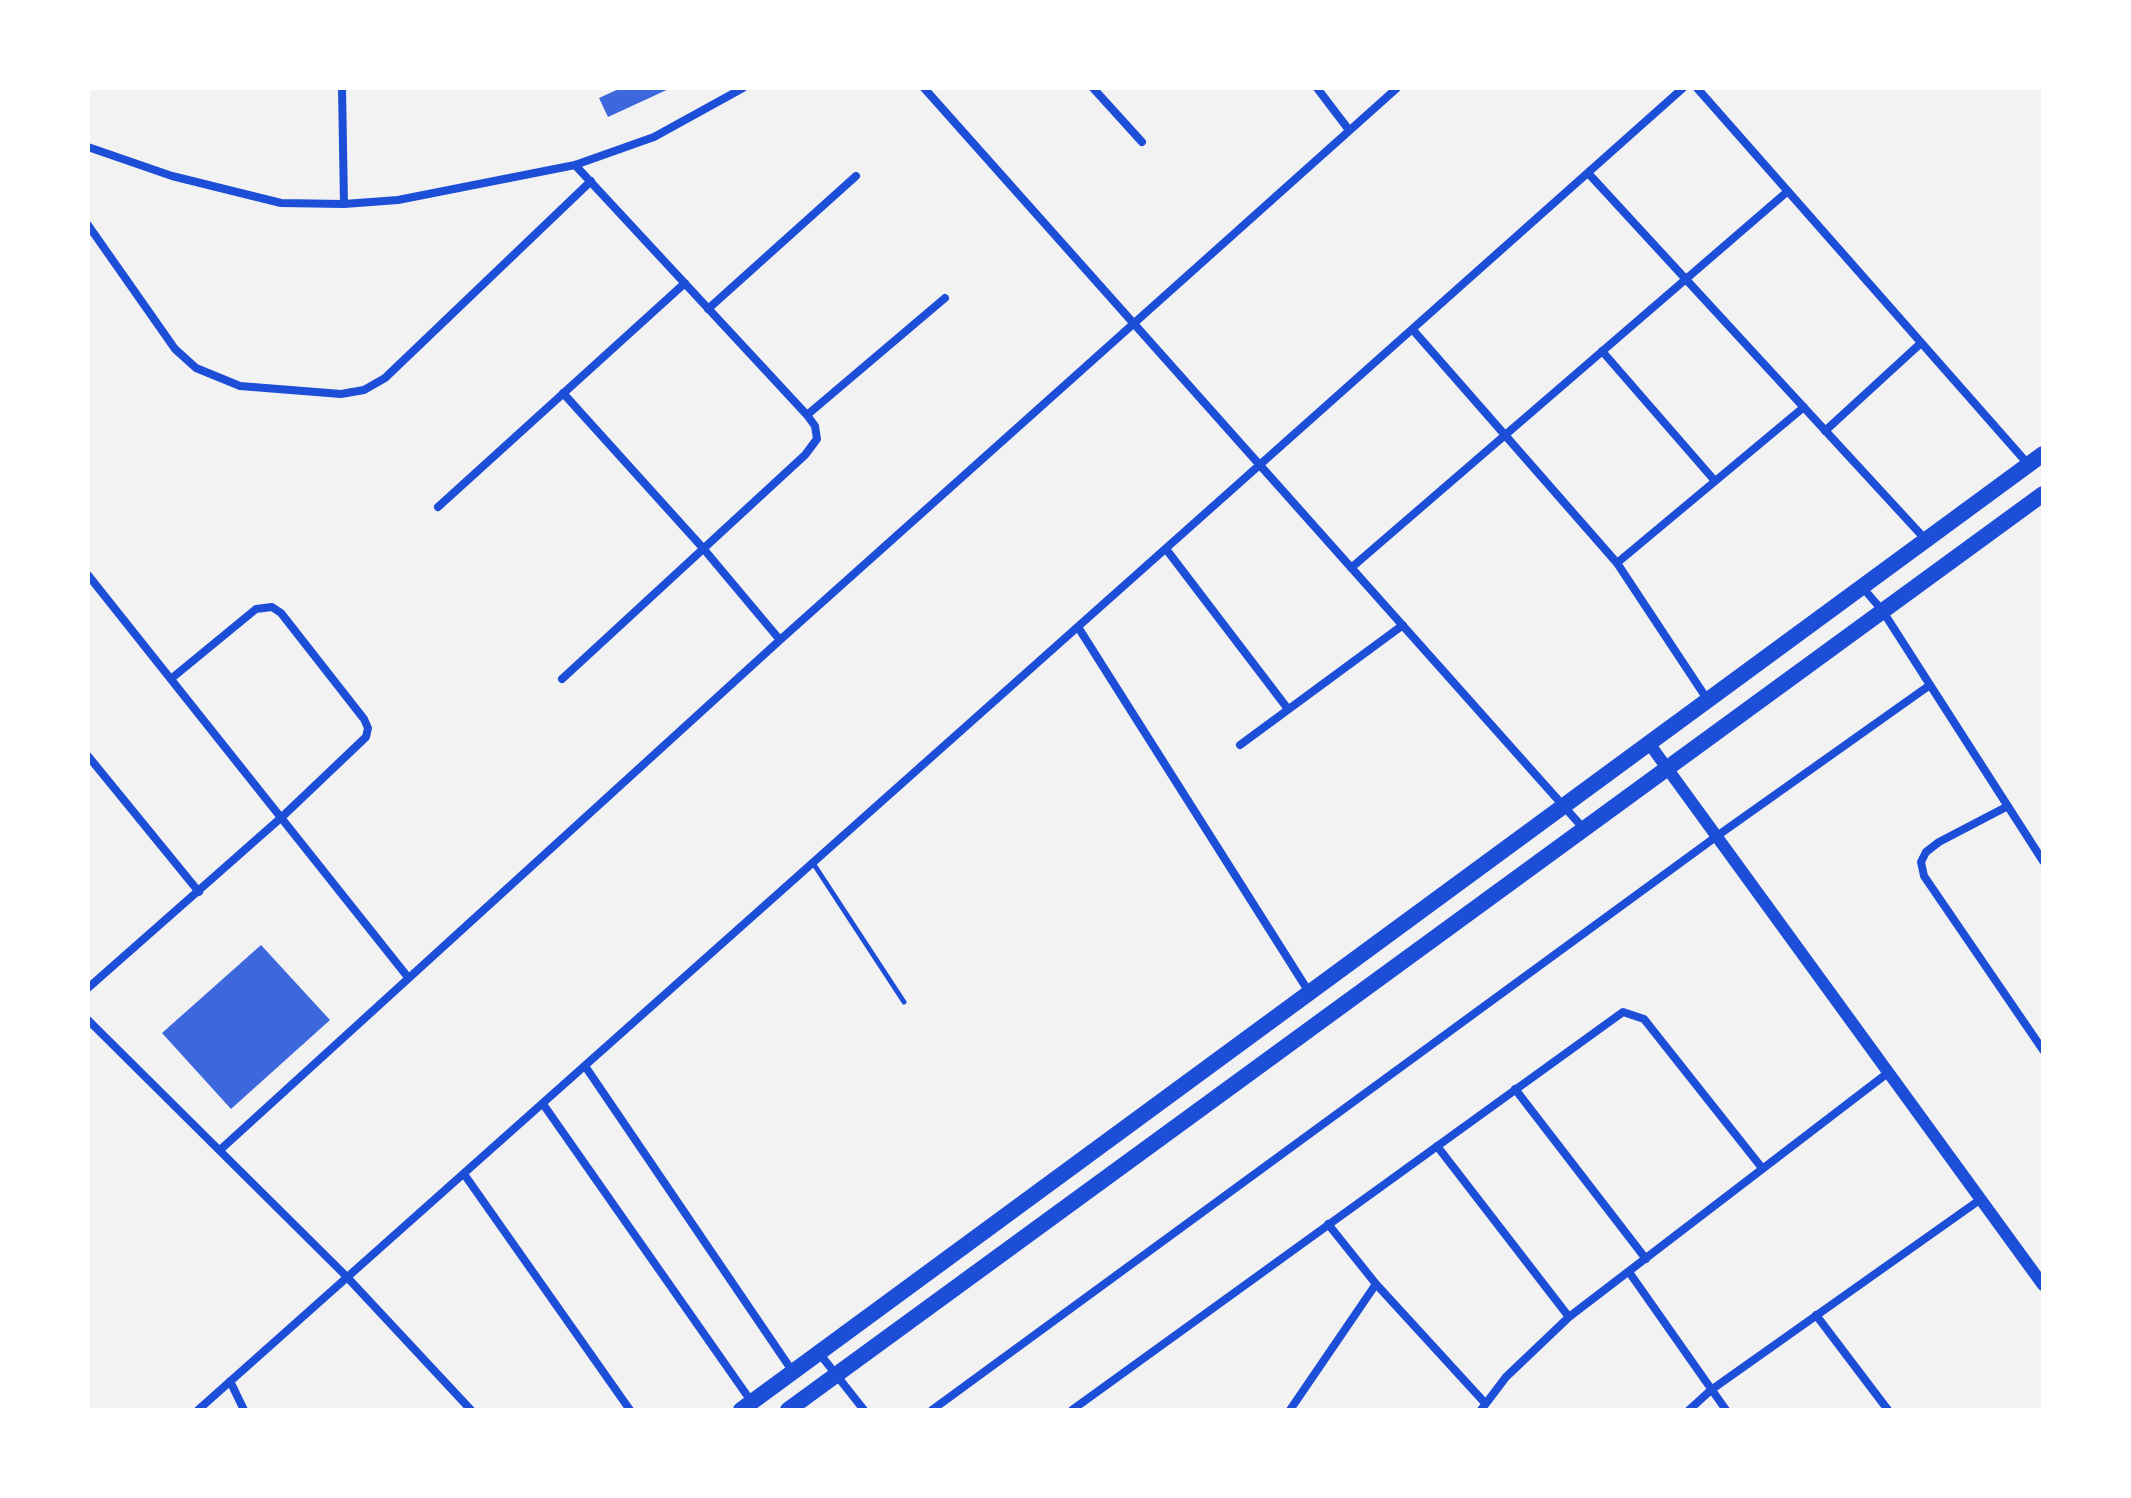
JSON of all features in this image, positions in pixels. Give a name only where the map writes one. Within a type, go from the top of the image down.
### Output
[{"type":"main road","points":[[746,1406],[2043,454]]},
{"type":"main road","points":[[788,1410],[2043,494]]},
{"type":"street","points":[[342,88],[344,204]]},
{"type":"street","points":[[88,147],[172,176],[281,203],[344,204],[398,200],[575,165],[654,137],[743,88]]},
{"type":"street","points":[[924,88],[1584,829]]},
{"type":"street","points":[[1093,88],[1142,142]]},
{"type":"street","points":[[1317,88],[1349,130]]},
{"type":"street","points":[[220,1150],[407,976],[1132,322],[1397,88]]},
{"type":"street","points":[[198,1410],[1683,88]]},
{"type":"street","points":[[1697,88],[2029,465]]},
{"type":"street","points":[[562,679],[805,455],[817,439],[815,426],[807,415],[575,165]]},
{"type":"street","points":[[1588,173],[1926,540]]},
{"type":"street","points":[[708,309],[856,176]]},
{"type":"street","points":[[88,225],[175,349],[196,368],[240,386],[341,394],[364,390],[385,378],[591,181]]},
{"type":"street","points":[[1351,568],[1788,191]]},
{"type":"street","points":[[438,507],[685,283]]},
{"type":"street","points":[[807,415],[945,298]]},
{"type":"street","points":[[1413,330],[1617,563],[1707,699]]},
{"type":"street","points":[[1825,431],[1921,343]]},
{"type":"street","points":[[1602,351],[1715,481]]},
{"type":"street","points":[[563,393],[702,547],[780,640]]},
{"type":"street","points":[[1617,563],[1804,407]]},
{"type":"street","points":[[1166,549],[1288,709]]},
{"type":"street","points":[[88,575],[283,816],[407,976]]},
{"type":"street","points":[[1862,587],[1882,610],[2043,861]]},
{"type":"street","points":[[88,988],[283,816],[359,745],[368,728],[281,613],[272,607],[256,609],[172,678]]},
{"type":"street","points":[[1240,745],[1403,625]]},
{"type":"street","points":[[1078,627],[1309,992]]},
{"type":"street","points":[[932,1410],[1717,836],[1930,685]]},
{"type":"street","points":[[1648,742],[2043,1285]]},
{"type":"street","points":[[88,756],[199,892]]},
{"type":"street","points":[[2008,806],[1939,842],[1926,852],[1921,862],[1924,876],[2043,1050]]},
{"type":"street","points":[[1072,1410],[1614,1016],[1634,1013],[1644,1019],[1762,1168]]},
{"type":"street","points":[[88,1020],[346,1276],[471,1410]]},
{"type":"street","points":[[585,1066],[793,1372]]},
{"type":"street","points":[[1328,1224],[1483,1406],[1506,1377],[1569,1317],[1889,1072]]},
{"type":"street","points":[[1515,1089],[1646,1259]]},
{"type":"street","points":[[543,1104],[746,1406]]},
{"type":"street","points":[[1437,1146],[1569,1317]]},
{"type":"street","points":[[464,1174],[630,1410]]},
{"type":"street","points":[[1689,1410],[1711,1390],[1981,1199]]},
{"type":"street","points":[[1629,1272],[1726,1410]]},
{"type":"street","points":[[1290,1410],[1376,1284]]},
{"type":"street","points":[[1816,1315],[1888,1410]]},
{"type":"street","points":[[819,1353],[864,1410]]},
{"type":"street","points":[[230,1381],[244,1410]]},
{"type":"lane","points":[[813,862],[904,1002]]},
{"type":"building","points":[[621,88],[671,88],[608,117],[599,98]]},
{"type":"building","points":[[261,945],[330,1020],[231,1109],[162,1033]]}]
